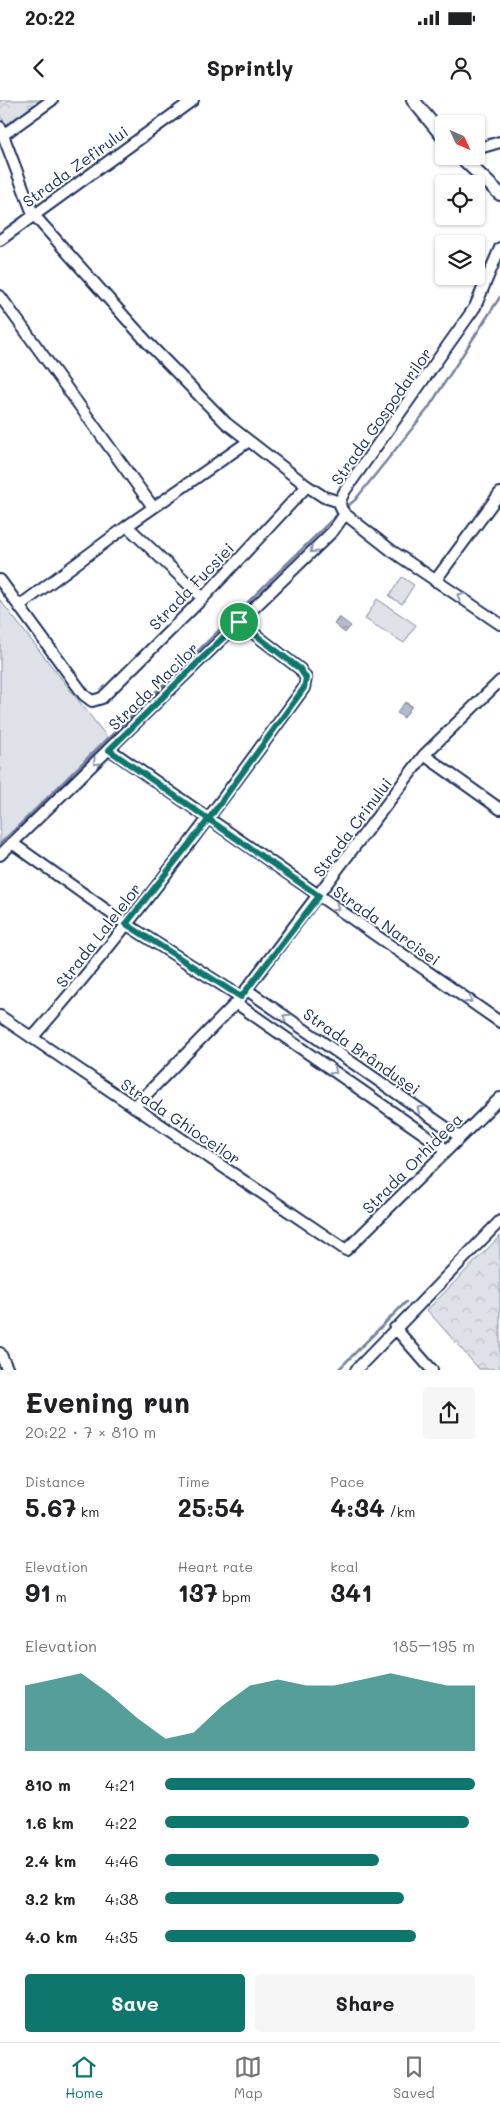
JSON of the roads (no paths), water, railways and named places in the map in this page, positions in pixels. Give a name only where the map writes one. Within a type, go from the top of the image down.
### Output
[{"type":"main road","points":[[413,100],[435,127]]},
{"type":"main road","points":[[424,100],[436,115]]},
{"type":"main road","points":[[469,165],[500,194]]},
{"type":"main road","points":[[481,165],[500,183]]},
{"type":"street","points":[[52,100],[2,131],[33,214],[176,374],[219,417],[306,486],[342,509],[392,551],[500,624]]},
{"type":"street","name":"Strada Zefirului","points":[[0,240],[33,214],[193,100]]},
{"type":"street","points":[[485,146],[500,142]]},
{"type":"street","name":"Strada Gospodarilor","points":[[342,509],[346,489],[475,307],[500,248]]},
{"type":"street","points":[[0,296],[152,507]]},
{"type":"street","points":[[0,580],[19,606],[152,507],[249,440]]},
{"type":"street","name":"Strada Fucsiei","points":[[19,606],[84,695],[92,701],[102,698],[203,598],[306,486]]},
{"type":"street","points":[[435,581],[500,493]]},
{"type":"street","name":"Strada Macilor","points":[[0,855],[333,531],[342,509]]},
{"type":"street","points":[[127,526],[203,598]]},
{"type":"street","name":"Strada Lalelelor","points":[[32,1038],[79,985],[208,820],[304,688],[306,678],[300,669],[239,622]]},
{"type":"street","name":"Strada Crinului","points":[[134,1107],[241,997],[424,755],[500,681]]},
{"type":"street","name":"Strada Narcisei","points":[[109,750],[500,1022]]},
{"type":"street","points":[[424,755],[500,809]]},
{"type":"street","name":"Strada Brândușei","points":[[12,843],[126,924],[460,1137]]},
{"type":"street","name":"Strada Brândușei","points":[[241,997],[447,1150]]},
{"type":"street","name":"Strada Ghioceilor","points":[[0,1016],[346,1250]]},
{"type":"street","name":"Strada Orhideea","points":[[346,1250],[500,1098]]},
{"type":"street","points":[[356,1370],[500,1221]]},
{"type":"street","points":[[395,1328],[432,1370]]},
{"type":"street","points":[[0,1353],[8,1370]]},
{"type":"water","points":[[339,617],[351,626],[345,633],[334,624]]},
{"type":"water","points":[[405,702],[412,706],[404,718],[397,713]]},
{"type":"waterway","points":[[344,509],[355,500],[427,410],[500,297]]},
{"type":"waterway","points":[[0,844],[340,512]]},
{"type":"waterway","points":[[338,1370],[406,1302]]}]
